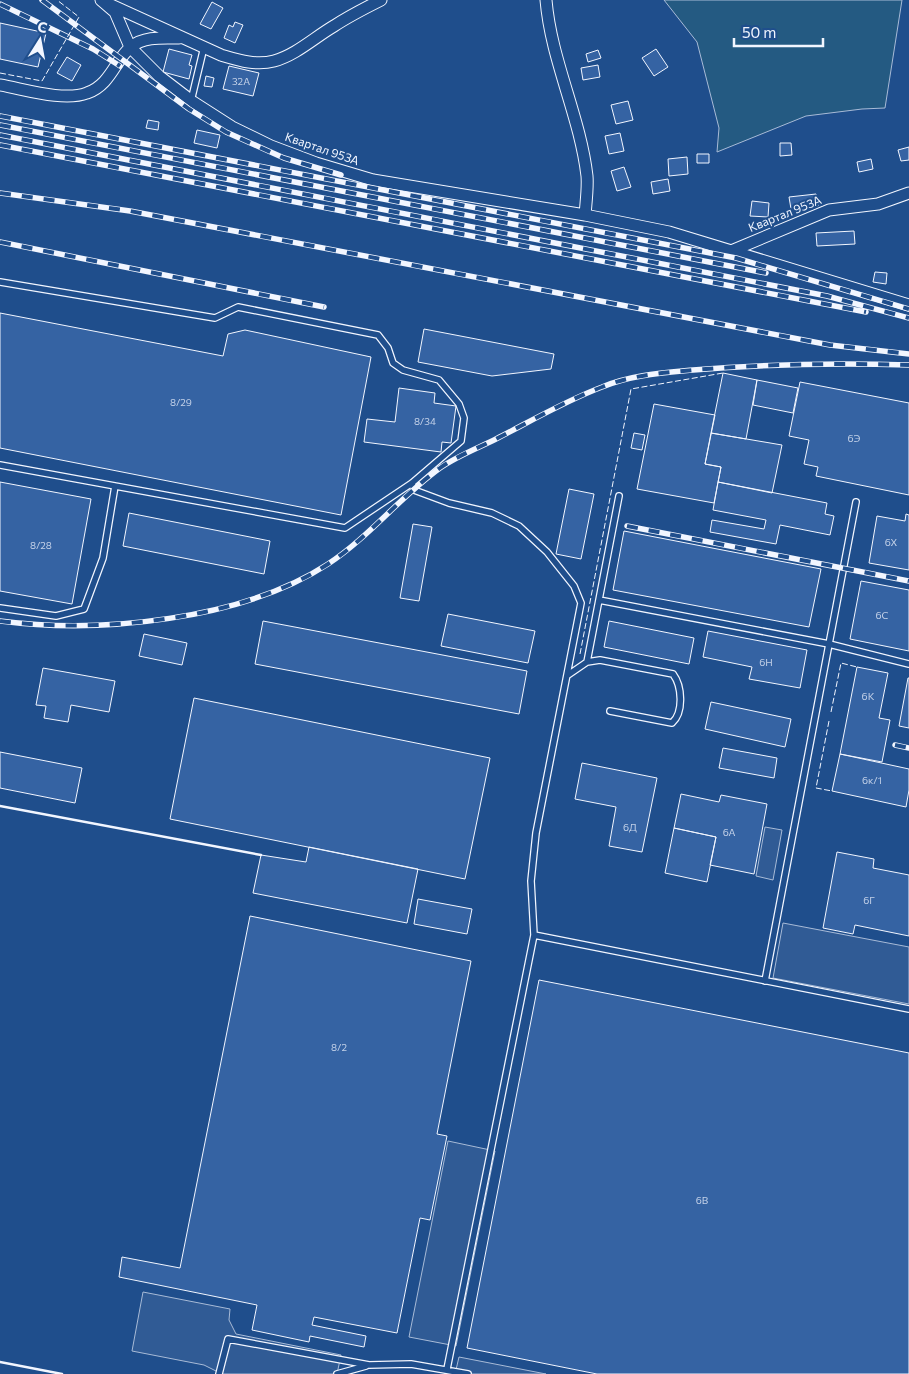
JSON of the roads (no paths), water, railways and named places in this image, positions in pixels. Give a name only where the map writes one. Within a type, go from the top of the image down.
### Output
[{"type":"street","name":"Квартал 953А","points":[[104,1],[204,47],[240,61],[258,63],[274,61],[381,0]]},
{"type":"street","points":[[546,0],[548,26],[581,142],[587,178],[585,214]]},
{"type":"street","name":"Квартал 953А","points":[[104,1],[122,24],[130,47],[159,76],[191,101],[232,127],[271,146],[316,163],[374,180],[585,214],[669,232],[909,305]]},
{"type":"street","points":[[0,85],[68,97],[87,94],[110,75],[130,47],[155,38],[184,38]]},
{"type":"street","name":"Квартал 953А","points":[[731,251],[828,210],[878,204],[909,193]]},
{"type":"lane","points":[[191,101],[204,47]]},
{"type":"lane","points":[[0,282],[215,318],[238,307],[378,335],[388,348],[393,363],[403,370],[439,380],[458,404],[464,418],[461,441],[412,483],[345,528],[0,465]]},
{"type":"lane","points":[[412,483],[414,490],[449,502],[492,513],[519,526],[547,552],[574,586],[580,603],[568,676],[536,833],[531,881],[534,935],[447,1369]]},
{"type":"lane","points":[[0,608],[56,616],[84,608],[103,558],[115,486]]},
{"type":"lane","points":[[587,662],[619,496]]},
{"type":"lane","points":[[765,982],[856,502]]},
{"type":"lane","points":[[599,600],[829,644],[909,664]]},
{"type":"lane","points":[[568,676],[587,662],[600,660],[673,674],[680,683],[679,713],[672,723],[610,711]]},
{"type":"lane","points":[[534,935],[909,1009]]},
{"type":"lane","points":[[219,1374],[228,1339],[369,1365],[412,1364],[468,1374]]},
{"type":"lane","points":[[337,1374],[369,1365]]},
{"type":"railway","points":[[42,0],[189,109],[226,132],[284,158],[341,175]]},
{"type":"railway","points":[[0,4],[93,49],[120,66]]},
{"type":"railway","points":[[0,116],[736,258],[909,309]]},
{"type":"railway","points":[[0,125],[766,273]]},
{"type":"railway","points":[[0,135],[827,296],[909,318]]},
{"type":"railway","points":[[0,145],[866,312]]},
{"type":"railway","points":[[0,193],[130,211],[830,345],[909,354]]},
{"type":"railway","points":[[0,242],[324,307]]},
{"type":"railway","points":[[0,621],[39,625],[125,623],[213,610],[255,598],[293,583],[328,564],[357,542],[411,491],[440,468],[575,398],[613,383],[670,372],[747,366],[909,365]]},
{"type":"railway","points":[[627,526],[909,581]]},
{"type":"railway","points":[[895,745],[909,748]]}]
